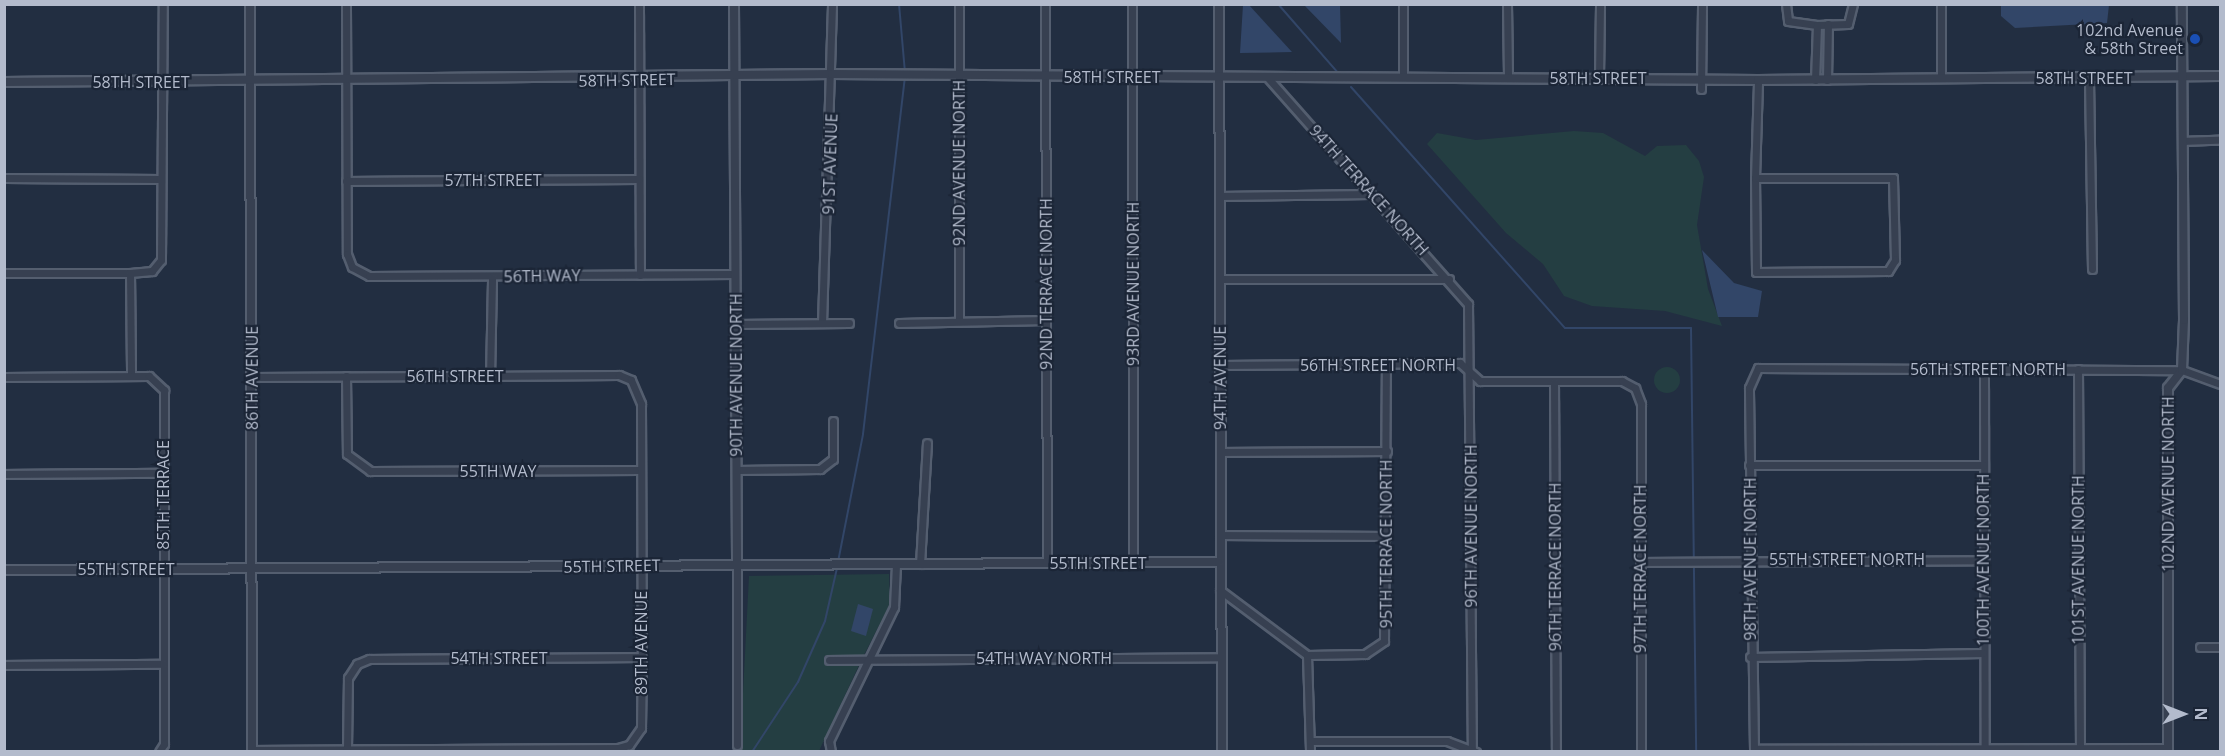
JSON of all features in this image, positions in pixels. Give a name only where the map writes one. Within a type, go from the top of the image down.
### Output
[{"type":"street","points":[[4,273],[130,273],[152,271],[161,260],[163,4]]},
{"type":"street","name":"86TH AVENUE","points":[[250,4],[252,751]]},
{"type":"street","points":[[346,4],[346,181]]},
{"type":"street","points":[[639,4],[640,275]]},
{"type":"street","name":"90TH AVENUE NORTH","points":[[734,4],[737,745]]},
{"type":"street","name":"91ST AVENUE","points":[[822,323],[832,74],[832,4]]},
{"type":"street","name":"92ND AVENUE NORTH","points":[[959,4],[959,321]]},
{"type":"street","name":"92ND TERRACE NORTH","points":[[1045,4],[1047,563]]},
{"type":"street","name":"93RD AVENUE NORTH","points":[[1132,4],[1133,563]]},
{"type":"street","name":"94TH AVENUE","points":[[1219,4],[1222,752]]},
{"type":"street","points":[[1403,4],[1403,77]]},
{"type":"street","points":[[1507,4],[1508,78]]},
{"type":"street","points":[[1599,77],[1600,4]]},
{"type":"street","points":[[1701,88],[1702,4]]},
{"type":"street","points":[[1786,4],[1788,21],[1817,25],[1848,24],[1853,4]]},
{"type":"street","points":[[1941,4],[1941,78]]},
{"type":"street","name":"102ND AVENUE NORTH","points":[[2169,750],[2168,388],[2182,370],[2184,141],[2182,4]]},
{"type":"street","points":[[1827,80],[1828,24]]},
{"type":"street","points":[[1815,80],[1817,25]]},
{"type":"street","name":"58TH STREET","points":[[4,82],[640,80],[832,74],[959,77],[1599,77],[1758,80],[2089,79],[2220,76]]},
{"type":"street","name":"94TH TERRACE NORTH","points":[[1268,78],[1449,279],[1468,304]]},
{"type":"street","points":[[2089,79],[2092,269]]},
{"type":"street","points":[[1755,178],[1893,178],[1895,260],[1888,271],[1756,272],[1755,178],[1758,80]]},
{"type":"street","points":[[2184,141],[2220,140]]},
{"type":"street","points":[[4,178],[160,179]]},
{"type":"street","name":"57TH STREET","points":[[346,181],[639,179]]},
{"type":"street","name":"56TH WAY","points":[[346,181],[352,267],[369,276],[735,274]]},
{"type":"street","points":[[1220,196],[1371,194]]},
{"type":"street","points":[[4,377],[131,376],[130,273]]},
{"type":"street","points":[[490,376],[492,277]]},
{"type":"street","points":[[1220,279],[1449,279]]},
{"type":"street","name":"96TH AVENUE NORTH","points":[[1468,304],[1474,750]]},
{"type":"street","points":[[899,323],[1046,321]]},
{"type":"street","points":[[735,324],[849,323]]},
{"type":"street","name":"56TH STREET NORTH","points":[[1220,365],[1460,363],[1470,375],[1494,383],[1622,381],[1635,388]]},
{"type":"street","name":"95TH TERRACE NORTH","points":[[1307,655],[1365,654],[1384,641],[1387,536],[1386,364]]},
{"type":"street","name":"100TH AVENUE NORTH","points":[[1984,369],[1985,750]]},
{"type":"street","name":"101ST AVENUE NORTH","points":[[2078,369],[2080,751]]},
{"type":"street","name":"56TH STREET NORTH","points":[[1753,370],[2182,370],[2220,384]]},
{"type":"street","name":"98TH AVENUE NORTH","points":[[1753,370],[1749,465],[1750,657],[1754,749],[1985,750]]},
{"type":"street","name":"56TH STREET","points":[[252,376],[619,375],[632,380],[641,404]]},
{"type":"street","name":"85TH TERRACE","points":[[131,376],[159,382],[164,390],[164,744],[159,752]]},
{"type":"street","name":"55TH WAY","points":[[346,376],[347,453],[355,465],[370,471],[641,470]]},
{"type":"street","name":"96TH TERRACE NORTH","points":[[1554,382],[1556,752]]},
{"type":"street","name":"97TH TERRACE NORTH","points":[[1635,388],[1641,404],[1641,752]]},
{"type":"street","name":"89TH AVENUE","points":[[347,749],[618,748],[638,736],[642,657],[641,404]]},
{"type":"street","points":[[736,470],[820,470],[833,459],[833,421]]},
{"type":"street","points":[[920,564],[927,443]]},
{"type":"street","points":[[1220,452],[1387,451]]},
{"type":"street","points":[[1749,465],[1983,465]]},
{"type":"street","points":[[4,474],[164,473]]},
{"type":"street","points":[[1220,536],[1387,536]]},
{"type":"street","name":"55TH STREET NORTH","points":[[1640,562],[1703,559],[1983,560]]},
{"type":"street","name":"55TH STREET","points":[[4,570],[1220,562]]},
{"type":"street","points":[[830,750],[868,659],[894,607],[896,564]]},
{"type":"street","points":[[1220,590],[1307,655],[1310,752]]},
{"type":"street","points":[[2200,647],[2220,647]]},
{"type":"street","points":[[1750,657],[1983,653]]},
{"type":"street","name":"54TH STREET","points":[[347,749],[348,678],[357,664],[369,659],[642,657]]},
{"type":"street","name":"54TH WAY NORTH","points":[[829,660],[1221,657]]},
{"type":"street","points":[[4,666],[164,664]]},
{"type":"street","points":[[1310,741],[1447,741],[1474,750]]},
{"type":"street","points":[[252,751],[347,749]]},
{"type":"street","points":[[1985,750],[2169,750]]},
{"type":"green space","points":[[1574,131],[1603,133],[1645,156],[1657,146],[1686,145],[1699,161],[1704,177],[1697,225],[1708,289],[1722,326],[1665,311],[1592,306],[1564,296],[1543,264],[1506,233],[1427,144],[1437,133],[1476,140]]},
{"type":"green space","points":[[1667,367],[1676,371],[1680,380],[1676,389],[1667,393],[1658,389],[1654,380],[1658,371]]},
{"type":"green space","points":[[889,574],[890,604],[864,655],[824,656],[824,664],[860,663],[819,751],[740,752],[749,576]]},
{"type":"water","points":[[2001,4],[2109,5],[2107,23],[2015,28],[2001,16]]},
{"type":"water","points":[[1243,5],[1249,5],[1292,52],[1240,53]]},
{"type":"water","points":[[1304,5],[1340,5],[1341,43]]},
{"type":"water","points":[[1702,250],[1734,283],[1762,291],[1758,317],[1718,317]]},
{"type":"water","points":[[858,604],[873,609],[866,636],[851,631]]},
{"type":"waterway","points":[[899,4],[905,73]]},
{"type":"waterway","points":[[1278,4],[1340,75]]},
{"type":"waterway","points":[[838,562],[863,434],[905,78]]},
{"type":"waterway","points":[[1351,87],[1565,328],[1691,328],[1696,752]]},
{"type":"waterway","points":[[752,752],[798,682],[825,621],[837,568]]},
{"type":"place","name":"102nd Avenue & 58th Street","points":[[2195,39]]}]
